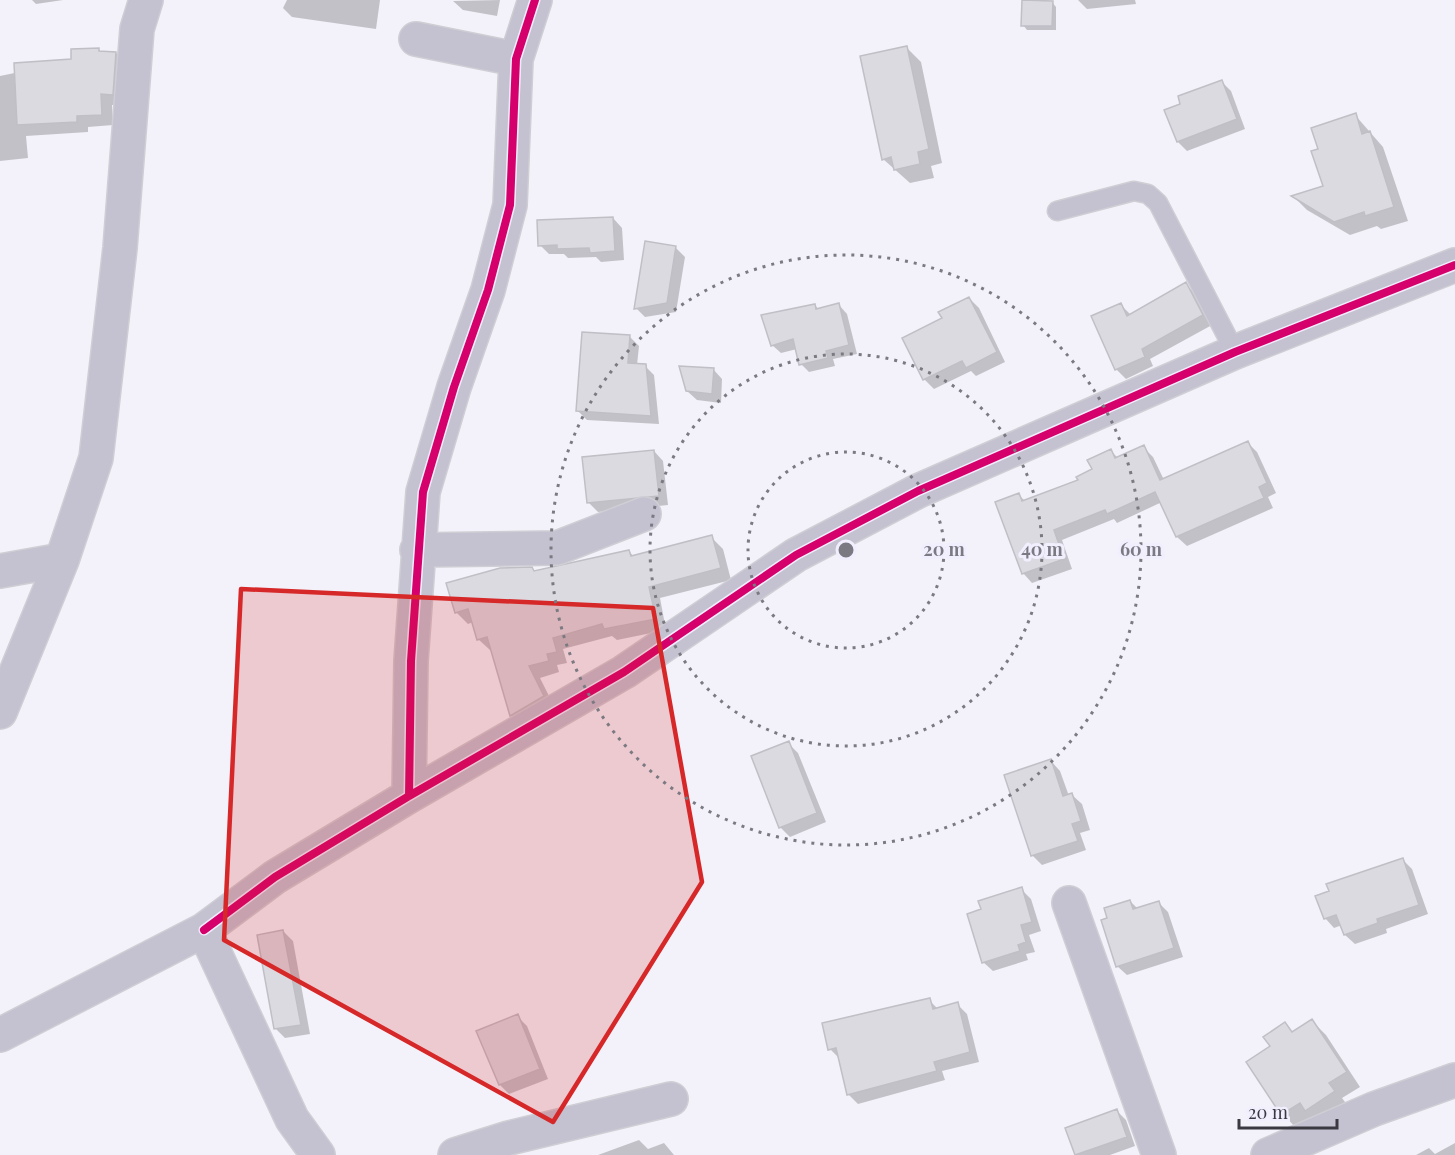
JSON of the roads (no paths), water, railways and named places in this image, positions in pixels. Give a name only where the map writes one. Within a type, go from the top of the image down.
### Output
[{"type":"street","points":[[0,712],[62,560],[96,458],[120,248],[137,29],[146,0]]},
{"type":"street","points":[[409,796],[411,661],[417,550],[423,492],[454,387],[488,290],[510,205],[516,59],[535,0]]},
{"type":"street","points":[[416,39],[516,59]]},
{"type":"street","points":[[0,1035],[204,930],[275,877],[409,796],[624,672],[796,555],[918,491],[1235,352],[1455,265]]},
{"type":"street","points":[[417,550],[557,548],[644,514]]},
{"type":"street","points":[[0,571],[62,560]]},
{"type":"street","points":[[1069,903],[1159,1155]]},
{"type":"street","points":[[204,930],[292,1119],[318,1155]]},
{"type":"street","points":[[1268,1155],[1374,1109],[1455,1080]]},
{"type":"street","points":[[455,1155],[509,1138],[671,1100]]},
{"type":"lane","points":[[1057,211],[1134,191],[1148,194],[1158,203],[1235,352]]}]
